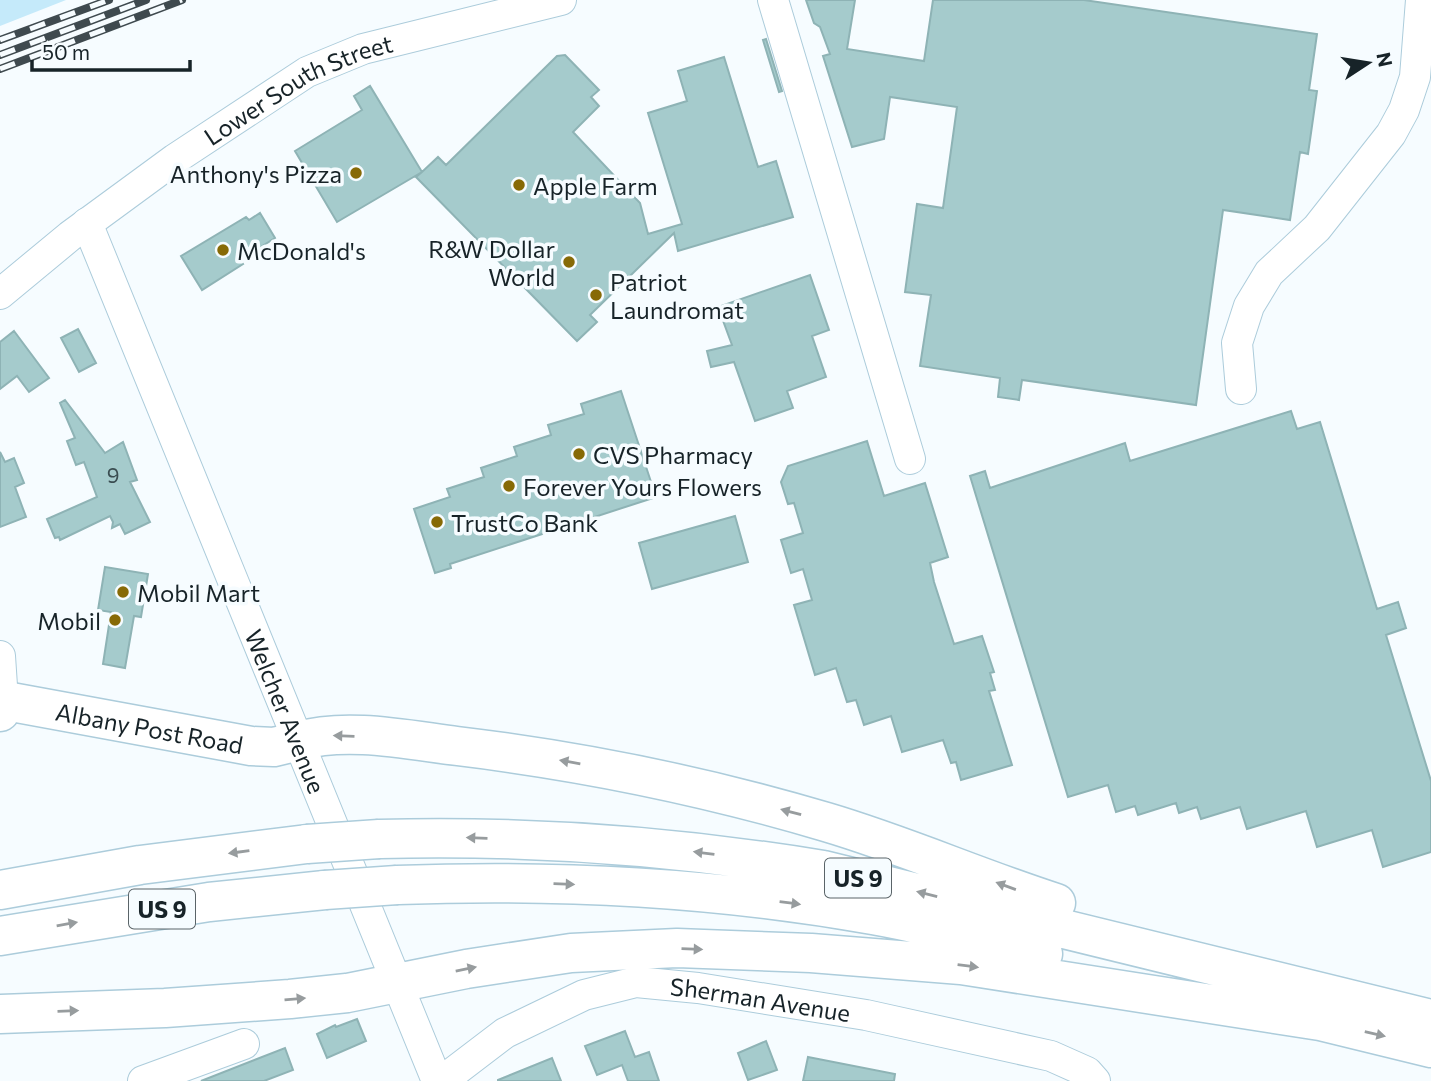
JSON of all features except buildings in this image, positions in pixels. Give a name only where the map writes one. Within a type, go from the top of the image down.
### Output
[{"type":"main road","name":"Albany Post Road","points":[[1,704],[251,746],[274,747],[319,736],[338,735],[483,749],[604,768],[747,800],[827,822],[1025,893],[1323,1007]]},
{"type":"main road","name":"US 9","points":[[0,890],[141,865],[307,844],[379,839],[449,837],[583,842],[705,853],[823,870],[1323,1007],[1431,1048]]},
{"type":"main road","name":"US 9","points":[[0,936],[209,902],[325,890],[467,882],[635,887],[817,906],[929,926],[1323,1007],[1431,1019]]},
{"type":"main road","points":[[0,1014],[232,1004],[346,993],[466,969],[570,953],[677,948],[891,958],[1323,1007]]},
{"type":"street","name":"Lower South Street","points":[[0,294],[86,223],[175,159],[307,72],[363,49],[561,0]]},
{"type":"street","points":[[773,0],[910,459]]},
{"type":"street","points":[[1241,389],[1237,343],[1249,306],[1269,273],[1317,228],[1391,134],[1404,110],[1415,77],[1421,0]]},
{"type":"street","name":"Welcher Avenue","points":[[86,223],[440,1081]]},
{"type":"street","points":[[0,656],[1,704]]},
{"type":"street","name":"Sherman Avenue","points":[[440,1081],[505,1033],[584,995],[636,982],[698,988],[866,1015],[1051,1056],[1087,1072],[1096,1081]]},
{"type":"street","points":[[143,1081],[174,1076],[244,1044]]},
{"type":"shaded area","points":[[0,0],[66,0],[0,26]]},
{"type":"railway","points":[[0,40],[109,0]]},
{"type":"railway","points":[[0,55],[146,0]]},
{"type":"railway","points":[[0,69],[182,0]]},
{"type":"place","name":"Anthony's Pizza","points":[[356,173]]},
{"type":"place","name":"Apple Farm","points":[[519,185]]},
{"type":"place","name":"McDonald's","points":[[223,250]]},
{"type":"place","name":"R&W Dollar World","points":[[569,262]]},
{"type":"place","name":"Patriot Laundromat","points":[[596,295]]},
{"type":"place","name":"CVS Pharmacy","points":[[579,454]]},
{"type":"place","name":"Forever Yours Flowers","points":[[509,486]]},
{"type":"place","name":"TrustCo Bank","points":[[437,522]]},
{"type":"place","name":"Mobil Mart","points":[[123,592]]},
{"type":"place","name":"Mobil","points":[[115,620]]}]
